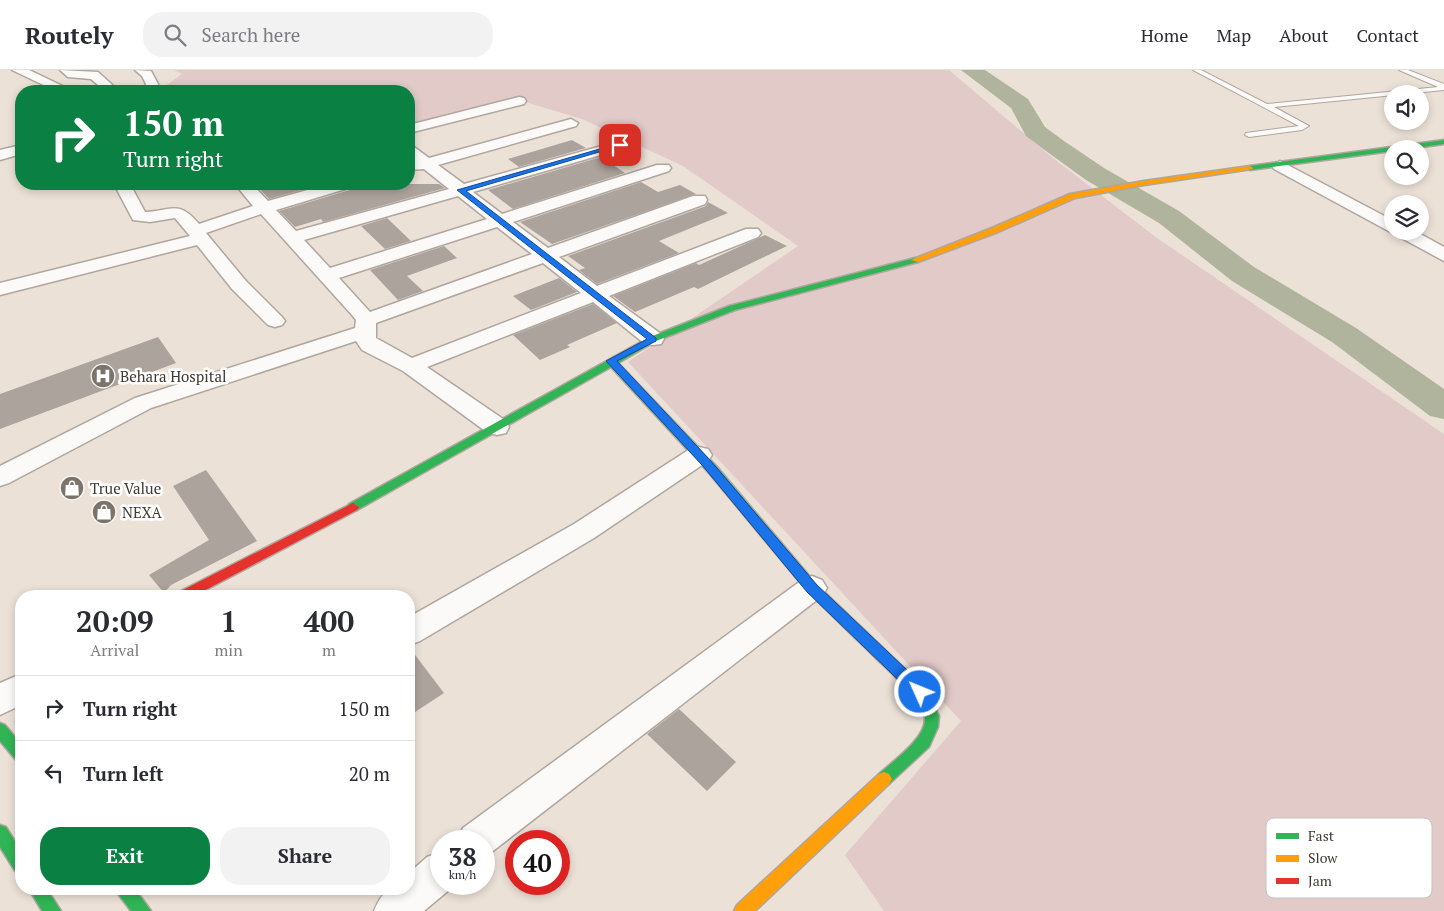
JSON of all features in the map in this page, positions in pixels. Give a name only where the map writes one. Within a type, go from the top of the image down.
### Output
[{"type":"street","points":[[18,70],[52,85]]},
{"type":"street","points":[[66,70],[72,74],[94,75],[105,85]]},
{"type":"street","points":[[141,70],[152,85]]},
{"type":"street","points":[[415,127],[519,101]]},
{"type":"street","points":[[418,166],[571,123]]},
{"type":"street","points":[[194,590],[374,496],[611,361],[653,340],[732,308],[922,258],[995,230],[1073,196],[1144,183],[1280,166],[1444,142]]},
{"type":"street","points":[[293,238],[620,145]]},
{"type":"street","points":[[0,155],[15,151]]},
{"type":"street","points":[[418,166],[460,190],[653,340]]},
{"type":"street","points":[[1280,166],[1384,223]]},
{"type":"street","points":[[326,276],[663,168]]},
{"type":"street","points":[[125,190],[139,216],[150,217],[177,212],[182,214],[240,285],[275,321]]},
{"type":"street","points":[[250,190],[326,276],[365,326],[365,339],[370,345],[411,366],[497,427]]},
{"type":"street","points":[[0,289],[198,235],[266,207],[325,190]]},
{"type":"street","points":[[0,476],[143,404],[365,326],[544,254],[699,200]]},
{"type":"street","points":[[411,366],[752,233]]},
{"type":"street","points":[[1418,240],[1444,254]]},
{"type":"street","points":[[611,361],[699,455],[812,588],[920,692],[932,709],[933,726],[924,742],[743,911]]},
{"type":"street","points":[[415,629],[584,531],[699,455]]},
{"type":"street","points":[[491,830],[812,588]]},
{"type":"street","points":[[0,700],[15,691]]},
{"type":"street","points":[[0,730],[15,748]]},
{"type":"street","points":[[0,833],[15,856]]},
{"type":"street","points":[[415,893],[430,880]]},
{"type":"street","points":[[41,895],[52,911]]},
{"type":"street","points":[[130,895],[142,911]]},
{"type":"street","points":[[394,911],[413,895]]},
{"type":"lane","points":[[1196,70],[1305,126],[1249,135]]},
{"type":"lane","points":[[1402,70],[1444,87]]},
{"type":"lane","points":[[1267,106],[1444,87]]},
{"type":"shaded area","points":[[174,70],[949,70],[1053,158],[1157,238],[1444,434],[1444,911],[884,911],[845,855],[961,721],[628,362],[798,246],[683,166],[582,119],[515,99],[415,124],[415,85],[167,85],[182,74]]},
{"type":"building","points":[[572,140],[586,148],[519,167],[508,159]]},
{"type":"building","points":[[601,157],[625,173],[513,209],[488,190]]},
{"type":"building","points":[[641,182],[658,192],[680,185],[696,194],[552,244],[520,222]]},
{"type":"building","points":[[415,184],[439,184],[445,188],[323,222],[321,219],[295,227],[279,211],[350,190],[415,190]]},
{"type":"building","points":[[261,190],[301,190],[269,199]]},
{"type":"building","points":[[708,202],[728,213],[659,241],[679,253],[597,284],[579,270],[585,268],[568,256],[706,206]]},
{"type":"building","points":[[387,218],[411,241],[385,249],[361,226]]},
{"type":"building","points":[[765,235],[787,246],[698,289],[694,287],[635,312],[613,296],[696,263],[699,265]]},
{"type":"building","points":[[444,246],[457,258],[407,276],[423,291],[398,300],[370,270]]},
{"type":"building","points":[[559,278],[577,292],[531,310],[513,296]]},
{"type":"building","points":[[593,304],[617,323],[567,345],[570,347],[540,360],[513,335]]},
{"type":"building","points":[[158,337],[176,363],[0,429],[0,394]]},
{"type":"building","points":[[206,470],[257,541],[171,585],[167,590],[162,590],[149,575],[209,540],[173,486]]},
{"type":"building","points":[[415,655],[444,693],[415,712]]},
{"type":"building","points":[[679,709],[736,762],[707,791],[647,734]]},
{"type":"waterway","points":[[971,70],[1020,104],[1035,131],[1055,146],[1095,174],[1169,217],[1243,274],[1344,335],[1444,407]]},
{"type":"traffic: fast","points":[[1250,168],[1444,142]]},
{"type":"traffic: fast","points":[[353,507],[653,339],[732,308],[915,260]]},
{"type":"traffic: fast","points":[[611,361],[713,470],[812,588],[920,692],[932,716],[931,727],[924,742],[884,779]]},
{"type":"traffic: fast","points":[[0,730],[15,748]]},
{"type":"traffic: fast","points":[[0,833],[15,856]]},
{"type":"traffic: fast","points":[[41,895],[52,911]]},
{"type":"traffic: fast","points":[[130,895],[142,911]]},
{"type":"traffic: slow","points":[[915,260],[995,230],[1073,196],[1144,183],[1250,168]]},
{"type":"traffic: slow","points":[[743,911],[884,779]]},
{"type":"traffic: jam","points":[[194,590],[353,507]]},
{"type":"place","name":"Behara Hospital","points":[[103,376]]},
{"type":"place","name":"True Value","points":[[72,488]]},
{"type":"place","name":"NEXA","points":[[104,512]]},
{"type":"route","points":[[620,145],[460,190],[653,340],[611,361],[706,462],[812,588],[920,692]]}]
